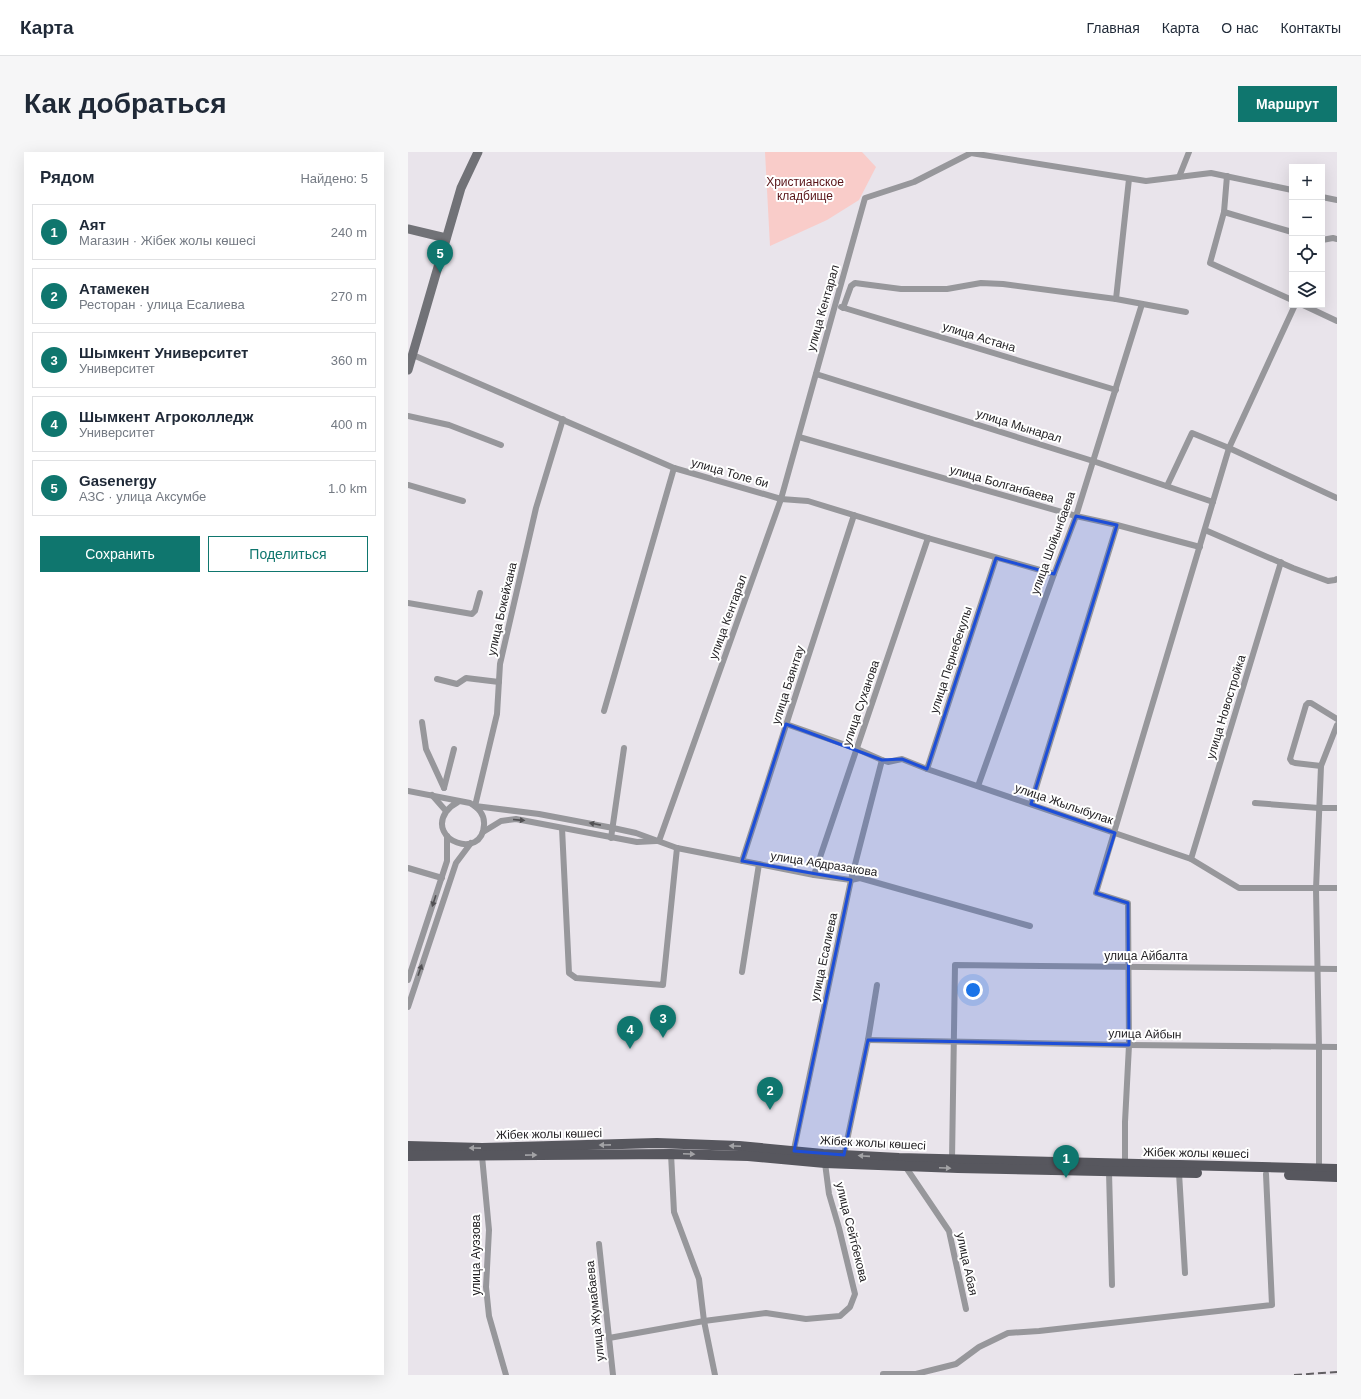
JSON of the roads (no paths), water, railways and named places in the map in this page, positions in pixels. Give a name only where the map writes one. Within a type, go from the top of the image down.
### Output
[{"type":"main road","points":[[408,370],[461,188],[478,152]]},
{"type":"main road","points":[[408,229],[446,238]]},
{"type":"main road","name":"Жібек жолы көшесі","points":[[408,1146],[482,1148],[658,1143],[739,1146],[793,1155],[825,1163],[1179,1173],[1319,1173],[1337,1169]]},
{"type":"main road","name":"Жібек жолы көшесі","points":[[408,1156],[671,1154],[748,1156],[844,1155],[1319,1173],[1337,1177]]},
{"type":"street","points":[[1179,177],[1189,152]]},
{"type":"street","name":"улица Кентарал","points":[[659,841],[781,499],[865,198],[914,182],[971,153],[1146,181],[1211,173],[1289,189]]},
{"type":"street","points":[[1227,176],[1224,212],[1210,264],[1289,299]]},
{"type":"street","points":[[1116,299],[1129,179]]},
{"type":"street","points":[[1325,198],[1337,200]]},
{"type":"street","points":[[1224,212],[1289,231]]},
{"type":"street","points":[[1325,241],[1333,238],[1337,239]]},
{"type":"street","points":[[843,308],[851,286],[855,283],[901,289],[947,289],[981,283],[1003,284],[1116,299],[1186,312]]},
{"type":"street","name":"улица Шойынбаева","points":[[978,786],[1076,516],[1142,304]]},
{"type":"street","name":"улица Астана","points":[[835,306],[1116,390]]},
{"type":"street","points":[[1125,1165],[1128,1045],[1128,903],[1096,893],[1229,448],[1294,308]]},
{"type":"street","points":[[1309,308],[1337,321]]},
{"type":"street","name":"улица Толе би","points":[[412,355],[674,468],[781,499],[808,501],[928,538],[1054,574]]},
{"type":"street","name":"улица Мынарал","points":[[816,374],[1093,461],[1213,502]]},
{"type":"street","points":[[408,416],[449,425],[501,445]]},
{"type":"street","name":"улица Бокейхана","points":[[475,806],[497,714],[500,664],[536,508],[563,419]]},
{"type":"street","points":[[1167,486],[1192,433],[1229,448],[1337,498]]},
{"type":"street","name":"улица Болганбаева","points":[[799,437],[1076,516],[1117,525],[1200,547]]},
{"type":"street","points":[[604,711],[674,468]]},
{"type":"street","points":[[408,485],[463,500]]},
{"type":"street","name":"улица Баянтау","points":[[742,861],[854,515]]},
{"type":"street","points":[[1031,804],[1117,525]]},
{"type":"street","points":[[1205,530],[1293,568],[1328,581],[1337,579]]},
{"type":"street","name":"улица Суханова","points":[[814,875],[928,538]]},
{"type":"street","name":"улица Пернебекулы","points":[[927,769],[996,558]]},
{"type":"street","name":"улица Новостройка","points":[[1191,859],[1281,562]]},
{"type":"street","points":[[408,603],[472,614],[475,611],[480,592]]},
{"type":"street","points":[[437,679],[457,684],[466,678],[499,682]]},
{"type":"street","points":[[1321,766],[1295,763],[1290,760],[1306,705],[1308,703],[1312,703],[1337,719]]},
{"type":"street","points":[[422,722],[426,749],[444,788]]},
{"type":"street","name":"улица Жылыбулак","points":[[786,724],[857,749],[882,760],[888,762],[902,759],[927,769],[1191,859],[1239,888],[1337,888]]},
{"type":"street","points":[[1319,1173],[1319,1047],[1316,889],[1319,808],[1321,766],[1337,725]]},
{"type":"street","points":[[611,838],[624,748]]},
{"type":"street","points":[[442,798],[454,749]]},
{"type":"street","name":"улица Есалиева","points":[[793,1155],[851,880],[882,760]]},
{"type":"street","points":[[408,791],[432,795],[475,806],[483,815],[485,823],[483,832],[478,839],[470,843],[462,844],[454,842],[447,836],[443,828],[443,820],[446,811],[458,802]]},
{"type":"street","points":[[432,795],[446,811]]},
{"type":"street","points":[[1255,803],[1337,808]]},
{"type":"street","name":"улица Абдразакова","points":[[475,806],[539,814],[613,828],[636,833],[677,848],[814,875],[851,880],[860,878],[1030,926]]},
{"type":"street","name":"улица Абдразакова","points":[[483,832],[501,821],[516,818],[611,838],[637,842],[659,841]]},
{"type":"street","points":[[562,828],[569,973],[576,978],[663,985],[677,848]]},
{"type":"street","points":[[408,980],[447,861],[447,836]]},
{"type":"street","points":[[408,1006],[456,863],[470,843]]},
{"type":"street","points":[[742,972],[759,864]]},
{"type":"street","points":[[408,868],[442,878]]},
{"type":"street","name":"улица Айбалта","points":[[953,1041],[955,965],[1337,969]]},
{"type":"street","points":[[844,1155],[868,1040],[877,985]]},
{"type":"street","name":"улица Айбын","points":[[868,1040],[1337,1047]]},
{"type":"street","points":[[952,1160],[953,1041]]},
{"type":"street","points":[[671,1154],[674,1212],[698,1279],[704,1321],[715,1375]]},
{"type":"street","name":"улица Ауэзова","points":[[482,1156],[489,1230],[486,1288],[489,1316],[506,1375]]},
{"type":"street","name":"улица Сейтбекова","points":[[609,1338],[704,1321],[766,1314],[806,1318],[840,1316],[850,1307],[855,1294],[829,1194],[825,1163]]},
{"type":"street","name":"улица Абая","points":[[905,1166],[949,1230],[966,1309]]},
{"type":"street","points":[[1109,1172],[1112,1285]]},
{"type":"street","points":[[1179,1173],[1185,1273]]},
{"type":"street","points":[[883,1374],[916,1374],[956,1364],[979,1346],[1008,1333],[1039,1331],[1272,1305],[1266,1174]]},
{"type":"street","name":"улица Жумабаева","points":[[599,1244],[613,1375]]},
{"type":"railway","points":[[1294,1375],[1337,1372]]},
{"type":"place","name":"Gasenergy","points":[[440,273]]},
{"type":"place","name":"Шымкент Университет","points":[[663,1038]]},
{"type":"place","name":"Шымкент Агроколледж","points":[[630,1049]]},
{"type":"place","name":"Атамекен","points":[[770,1110]]},
{"type":"place","name":"Аят","points":[[1066,1178]]},
{"type":"park label","name":"Христианское кладбище","points":[[805,189]]}]
